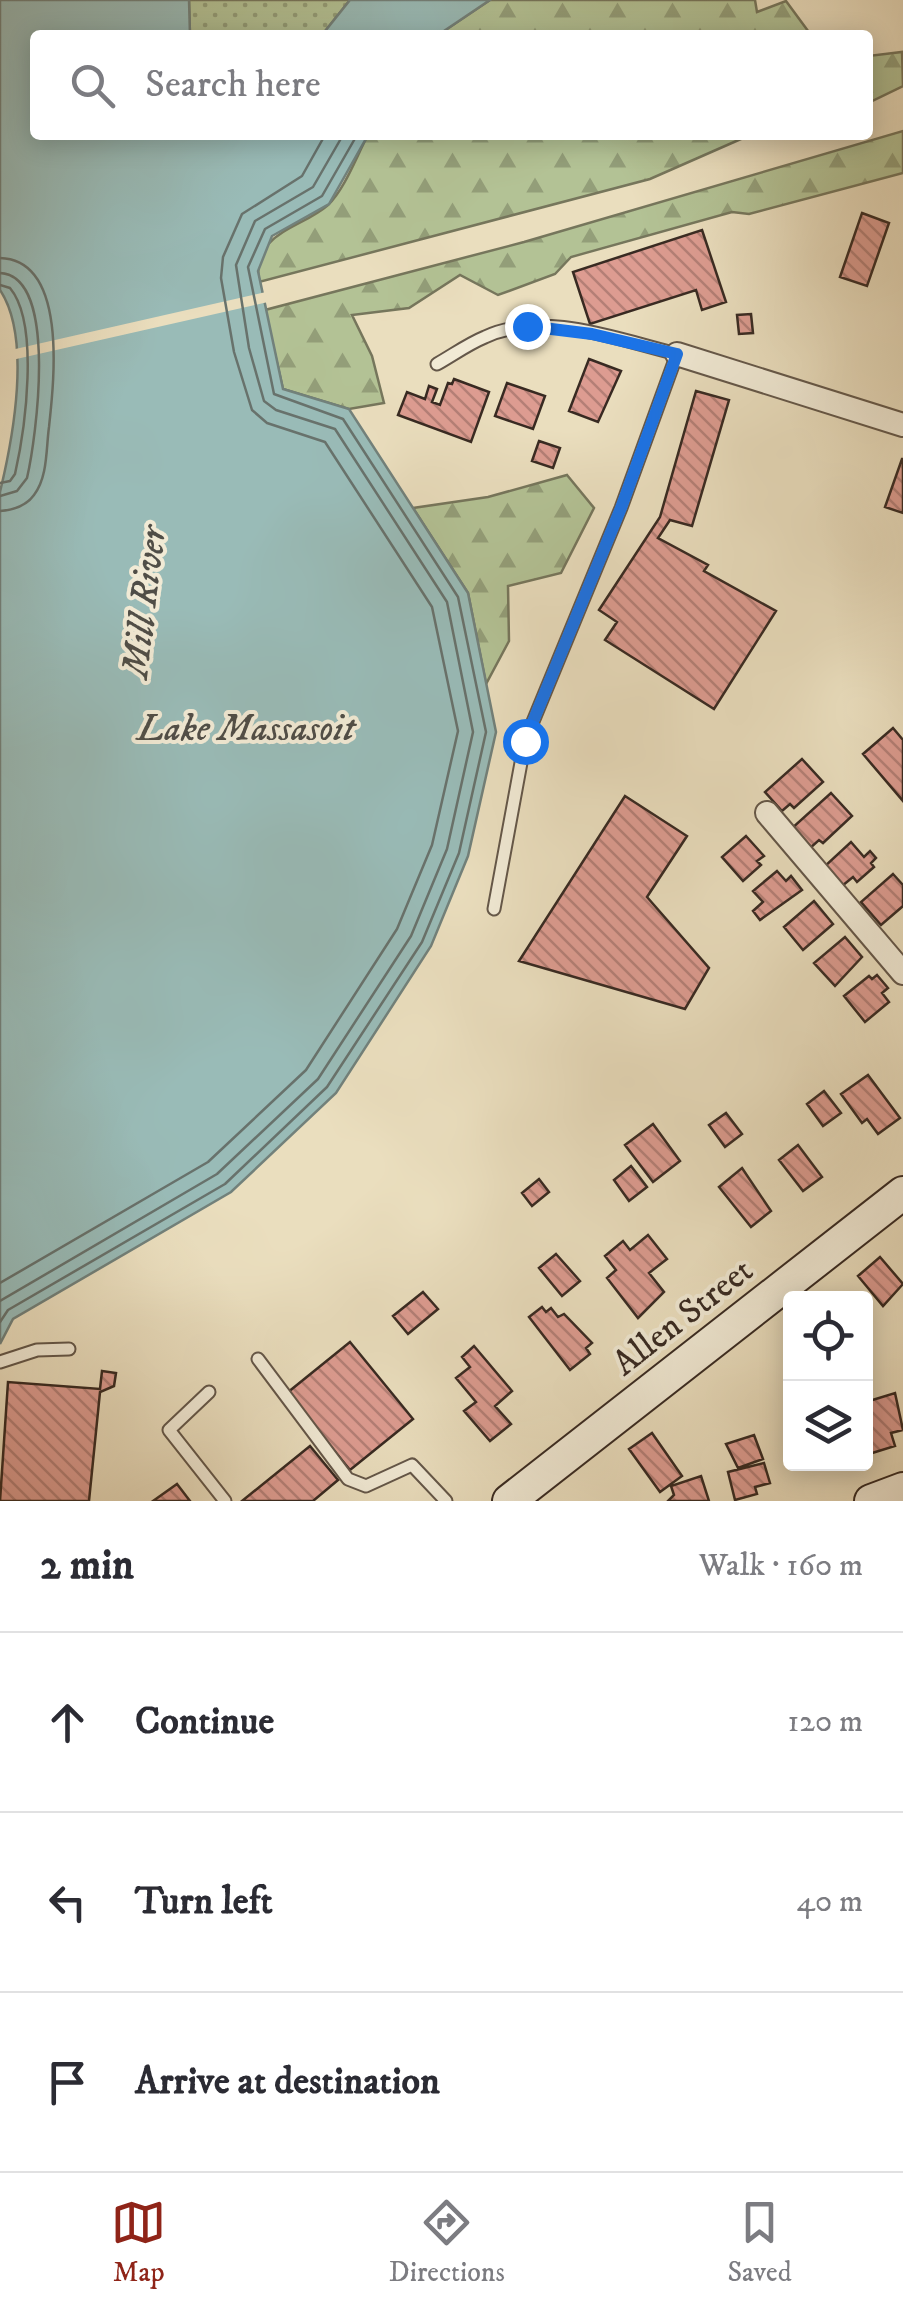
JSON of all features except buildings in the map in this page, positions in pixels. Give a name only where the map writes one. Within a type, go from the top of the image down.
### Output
[{"type":"main road","name":"Allen Street","points":[[510,1501],[903,1193]]},
{"type":"main road","points":[[871,1501],[903,1489]]},
{"type":"street","points":[[677,354],[903,426]]},
{"type":"street","points":[[767,813],[903,974]]},
{"type":"lane","points":[[437,364],[487,335],[527,326],[592,334],[677,354],[621,508],[525,741],[494,909]]},
{"type":"lane","points":[[0,1362],[37,1350],[69,1350]]},
{"type":"lane","points":[[258,1360],[348,1480],[366,1486],[412,1465],[446,1501]]},
{"type":"lane","points":[[209,1392],[169,1430],[226,1501]]},
{"type":"green space","points":[[189,0],[350,0],[326,30],[190,30]]},
{"type":"green space","points":[[490,0],[755,0],[757,12],[786,1],[807,30],[445,30]]},
{"type":"green space","points":[[902,52],[903,86],[873,101],[873,55]]},
{"type":"green space","points":[[903,131],[903,173],[749,214],[732,212],[571,257],[555,274],[498,295],[460,275],[409,308],[352,315],[372,356],[384,403],[349,409],[283,389],[265,310],[524,242]]},
{"type":"green space","points":[[366,140],[739,140],[650,179],[259,282],[259,265],[270,242],[328,205]]},
{"type":"green space","points":[[567,475],[594,508],[561,573],[508,586],[509,641],[486,684],[468,593],[413,508],[488,497]]},
{"type":"water","name":"Lake Massasoit","points":[[0,0],[189,0],[190,30],[30,30],[30,140],[365,140],[329,204],[272,236],[258,271],[283,389],[349,409],[468,593],[496,732],[468,856],[431,946],[336,1093],[231,1192],[13,1319],[0,1344],[0,492],[14,417],[17,361],[10,310],[0,290]]},
{"type":"water","points":[[350,0],[490,0],[445,30],[326,30]]},
{"type":"pier","points":[[266,292],[268,302],[12,360],[11,350]]},
{"type":"route","points":[[525,741],[621,508],[677,354],[592,334],[527,326]]},
{"type":"water label","name":"Mill River","points":[[143,602]]}]
